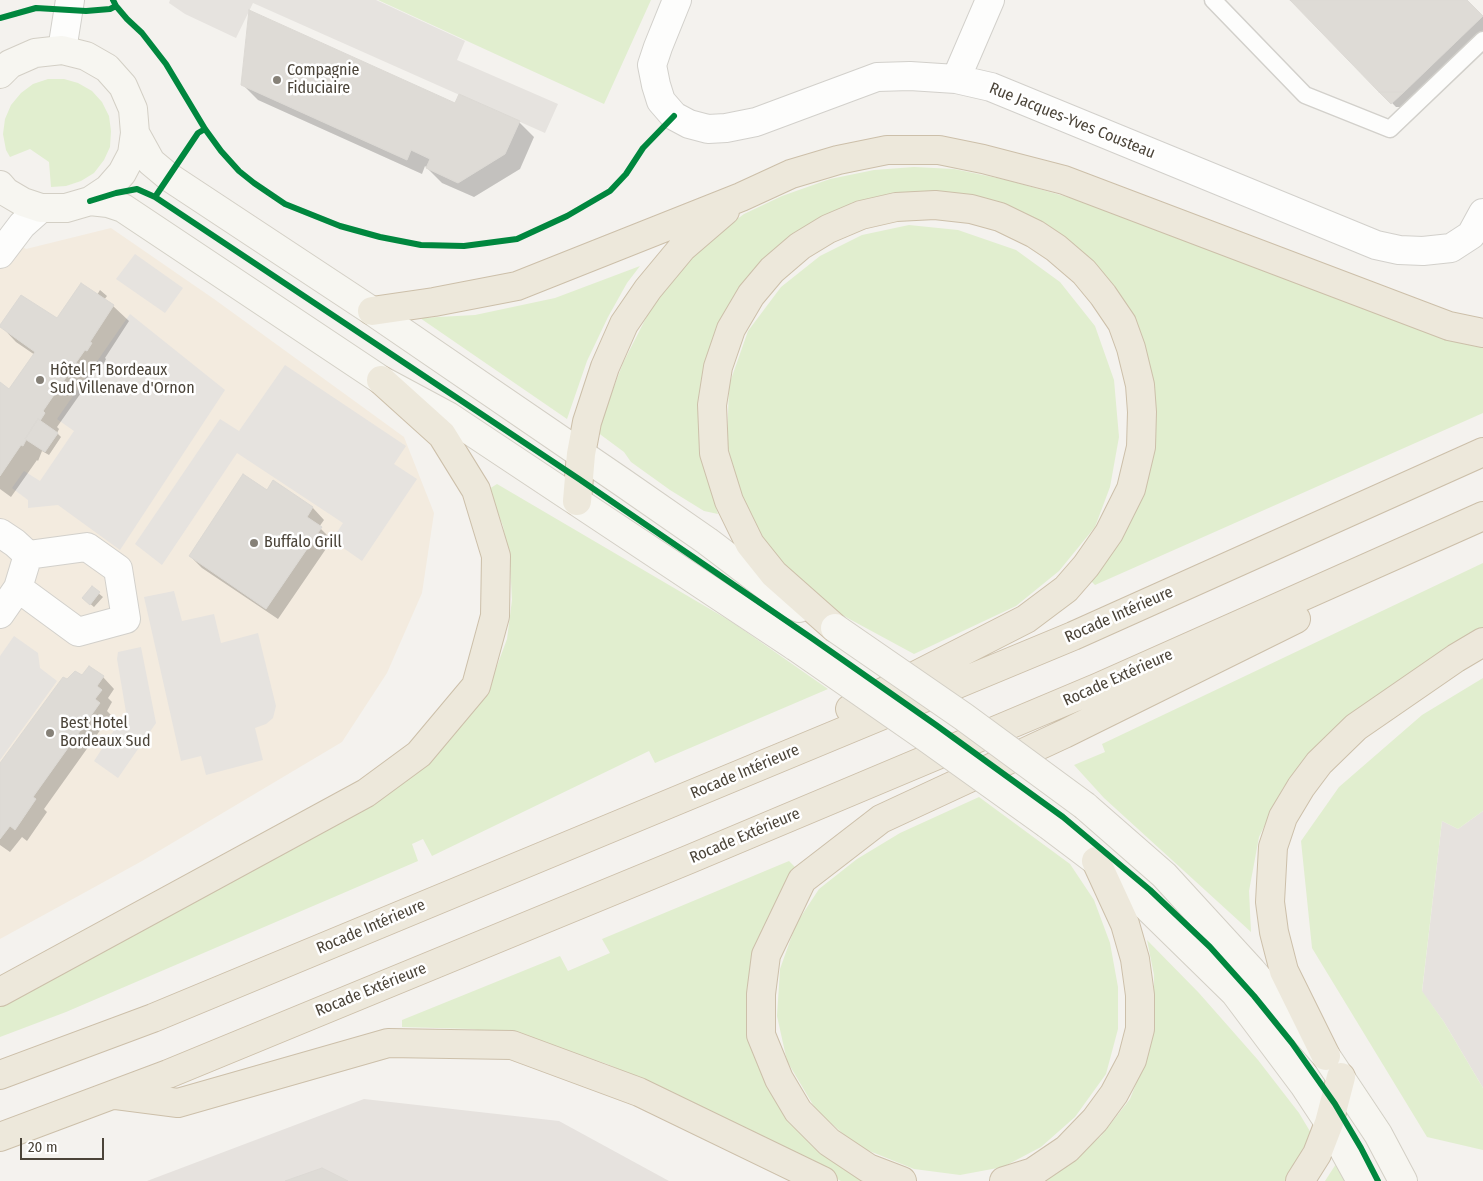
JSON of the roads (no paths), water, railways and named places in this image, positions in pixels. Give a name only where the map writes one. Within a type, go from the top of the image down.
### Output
[{"type":"highway","points":[[372,311],[434,302],[517,286],[741,197],[792,174],[838,160],[887,150],[939,150],[983,159],[1064,180],[1449,326],[1483,333]]},
{"type":"highway","points":[[577,501],[581,454],[587,422],[605,366],[624,324],[648,289],[682,248],[741,197]]},
{"type":"highway","points":[[666,804],[1026,618],[1066,589],[1086,566],[1109,533],[1131,489],[1141,447],[1142,412],[1140,385],[1131,348],[1122,323],[1084,272],[1056,248],[1035,234],[1000,217],[971,209],[935,205],[896,207],[861,215],[828,229],[800,246],[772,270],[751,295],[731,329],[718,366],[712,405],[714,453],[728,501],[750,544],[774,574],[835,628]]},
{"type":"highway","points":[[0,992],[366,793],[419,754],[476,686],[495,616],[496,556],[476,490],[442,435],[381,380]]},
{"type":"highway","name":"Rocade Intérieure","points":[[0,1075],[153,1018],[1073,636],[1483,452]]},
{"type":"highway","name":"Rocade Extérieure","points":[[0,1137],[168,1074],[690,859],[1099,687],[1483,516]]},
{"type":"highway","points":[[902,1181],[868,1168],[829,1142],[798,1111],[779,1079],[761,1035],[761,994],[766,955],[802,880],[881,819],[1064,734],[1483,525]]},
{"type":"highway","points":[[1300,1181],[1317,1154],[1329,1123],[1333,1066],[1284,971],[1274,932],[1270,902],[1273,847],[1283,817],[1301,787],[1319,763],[1356,727],[1456,658],[1483,642]]},
{"type":"highway","points":[[1004,1181],[1032,1172],[1066,1149],[1095,1120],[1114,1094],[1132,1060],[1140,1029],[1140,995],[1135,959],[1125,924],[1096,860]]},
{"type":"highway","points":[[112,1095],[178,1103],[388,1043],[512,1045],[639,1092],[823,1181]]},
{"type":"main road","points":[[0,185],[6,192],[23,202],[41,208],[66,208],[90,201],[108,189],[122,173],[132,154],[135,133],[133,109],[123,86],[107,68],[86,56],[62,50],[35,53],[3,66]]},
{"type":"main road","points":[[135,133],[151,162],[169,177],[372,311],[581,454],[707,541],[790,604],[835,628],[964,717],[1085,806],[1164,875],[1252,971],[1333,1066],[1378,1134],[1403,1181]]},
{"type":"main road","points":[[90,201],[108,203],[123,208],[381,380],[448,416],[796,647],[924,736],[1096,860],[1235,993],[1304,1085],[1329,1123],[1361,1181]]},
{"type":"street","points":[[62,50],[70,0]]},
{"type":"street","name":"Rue Jacques-Yves Cousteau","points":[[677,0],[652,65],[661,101],[674,116],[689,124],[708,129],[726,128],[756,122],[877,77],[910,76],[956,79],[991,87],[1376,245],[1399,250],[1423,251],[1451,248],[1471,235],[1483,213]]},
{"type":"street","points":[[956,79],[990,0]]},
{"type":"street","points":[[0,254],[22,225],[41,208]]},
{"type":"street","points":[[0,533],[28,555]]},
{"type":"street","points":[[18,588],[78,632],[126,619],[118,569],[87,547],[28,555]]},
{"type":"street","points":[[0,614],[18,588],[28,555]]},
{"type":"lane","points":[[1213,0],[1305,95],[1390,129],[1483,40]]},
{"type":"place","name":"Compagnie Fiduciaire","points":[[277,80]]},
{"type":"place","name":"Hôtel F1 Bordeaux Sud Villenave d'Ornon","points":[[40,380]]},
{"type":"place","name":"Buffalo Grill","points":[[254,543]]},
{"type":"place","name":"Best Hotel Bordeaux Sud","points":[[50,733]]}]
